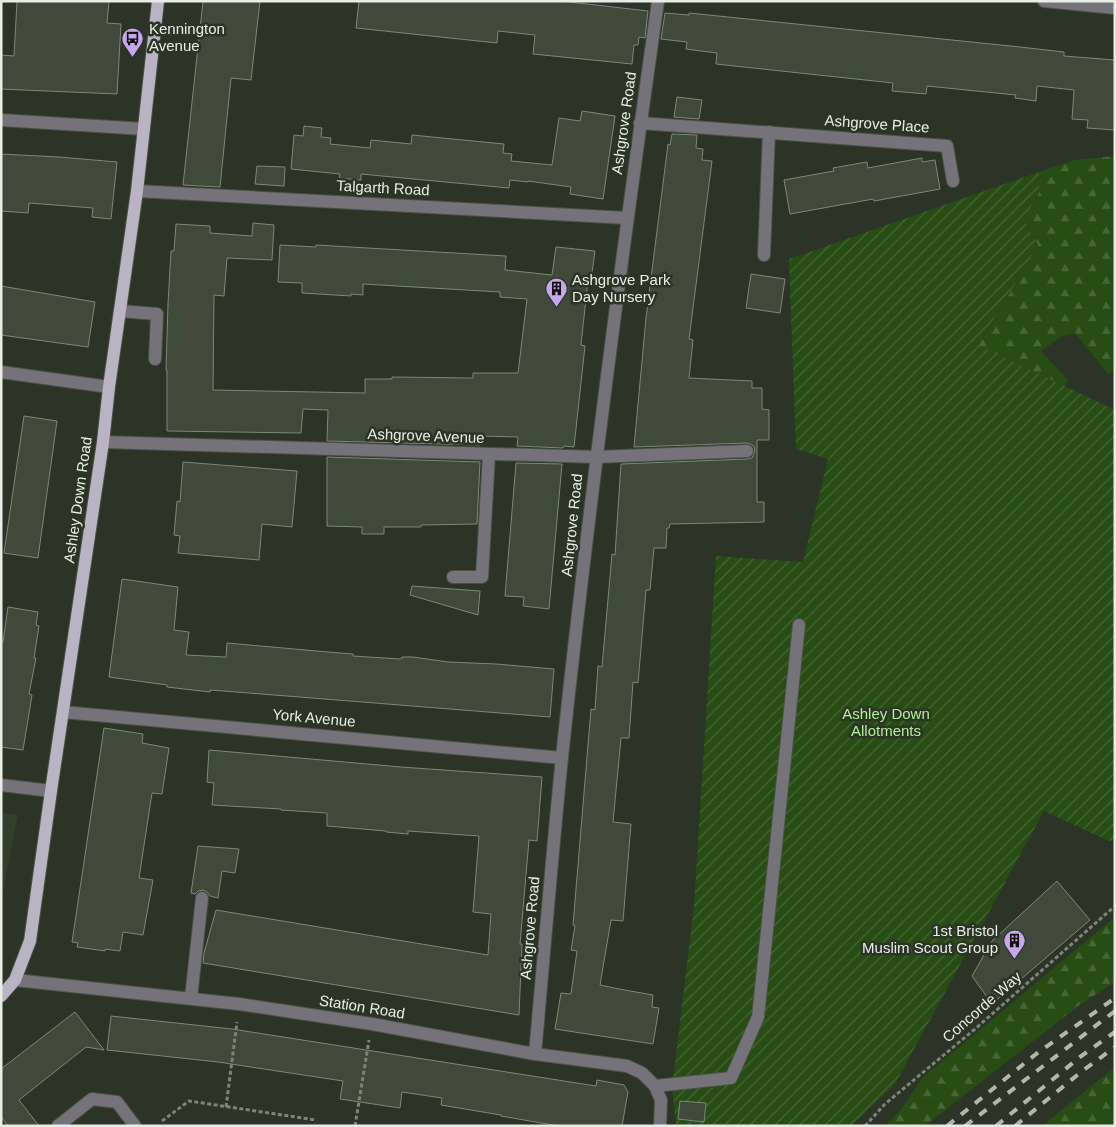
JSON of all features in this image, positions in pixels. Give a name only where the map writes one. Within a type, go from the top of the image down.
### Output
[{"type":"main road","name":"Ashley Down Road","points":[[1,996],[15,980],[30,941],[103,442],[137,191],[158,1]]},
{"type":"street","name":"Ashgrove Road","points":[[535,1054],[562,758],[596,457],[658,1]]},
{"type":"street","points":[[1044,1],[1115,8]]},
{"type":"street","points":[[1,120],[144,129]]},
{"type":"street","name":"Ashgrove Place","points":[[640,123],[948,146],[952,181]]},
{"type":"street","points":[[764,255],[769,132]]},
{"type":"street","name":"Talgarth Road","points":[[137,191],[627,218]]},
{"type":"street","points":[[120,311],[157,314],[155,359]]},
{"type":"street","points":[[1,372],[109,387]]},
{"type":"street","name":"Ashgrove Avenue","points":[[103,442],[596,457],[747,451]]},
{"type":"street","points":[[453,577],[482,577],[489,454]]},
{"type":"street","points":[[660,1126],[661,1100],[655,1086],[731,1078],[758,1018],[799,625]]},
{"type":"street","name":"York Avenue","points":[[63,712],[562,758]]},
{"type":"street","points":[[1,785],[51,791]]},
{"type":"street","points":[[191,998],[202,898]]},
{"type":"street","name":"Station Road","points":[[15,980],[239,1004],[372,1024],[535,1054],[627,1066],[642,1073],[655,1086]]},
{"type":"street","points":[[58,1126],[92,1099],[117,1102],[135,1126]]},
{"type":"path","name":"Concorde Way","points":[[865,1126],[885,1104],[1115,906]]},
{"type":"path","points":[[226,1107],[239,1004]]},
{"type":"path","points":[[355,1126],[372,1024]]},
{"type":"path","points":[[162,1121],[189,1102],[316,1120]]},
{"type":"shaded area","points":[[1,812],[18,815],[1,902]]},
{"type":"green space","points":[[1115,156],[1115,367],[1109,375],[1075,333],[1062,336],[1041,351],[1069,381],[1064,386],[978,346],[1038,245],[1024,219],[1039,193],[1039,172],[1074,160]]},
{"type":"green space","name":"Ashley Down Allotments","points":[[1039,172],[1039,193],[1024,219],[1038,245],[978,345],[1115,410],[1115,840],[1109,841],[1044,811],[895,1084],[851,1126],[676,1126],[672,1088],[694,906],[716,556],[803,562],[828,459],[796,449],[789,259]]},
{"type":"green space","points":[[1115,917],[1115,982],[1078,1006],[925,1126],[885,1126],[902,1108],[922,1078]]},
{"type":"green space","points":[[1115,1067],[1115,1126],[1042,1126]]},
{"type":"building","points":[[17,1],[109,1],[107,23],[121,24],[117,94],[1,89],[1,55],[14,56]]},
{"type":"building","points":[[203,1],[260,1],[251,80],[231,78],[220,187],[183,185]]},
{"type":"building","points":[[359,1],[561,1],[648,11],[645,38],[639,37],[638,45],[634,45],[632,64],[533,54],[535,35],[498,31],[497,43],[356,28]]},
{"type":"building","points":[[665,13],[689,15],[689,13],[1020,47],[1064,52],[1064,56],[1115,60],[1115,130],[1087,128],[1088,120],[1072,119],[1074,90],[1037,86],[1036,101],[1015,98],[1016,95],[927,86],[926,94],[892,91],[893,83],[716,64],[717,53],[686,49],[687,42],[661,39]]},
{"type":"building","points":[[677,97],[702,100],[699,119],[674,117]]},
{"type":"building","points":[[582,111],[615,116],[603,199],[570,194],[571,187],[528,181],[510,180],[509,188],[361,174],[361,180],[339,178],[340,174],[291,169],[294,135],[303,136],[304,126],[322,128],[321,137],[331,138],[330,144],[370,148],[371,140],[411,144],[412,135],[504,144],[503,153],[512,154],[511,161],[552,165],[559,118],[580,121]]},
{"type":"building","points":[[672,134],[697,135],[696,148],[703,149],[702,160],[712,161],[689,339],[693,340],[689,378],[752,381],[752,388],[762,388],[762,409],[769,410],[769,440],[757,440],[757,502],[764,502],[764,522],[670,524],[669,528],[667,528],[666,548],[654,548],[650,590],[646,590],[638,683],[633,682],[629,738],[621,738],[613,822],[631,824],[623,921],[611,920],[600,985],[653,995],[652,1007],[659,1008],[653,1044],[555,1029],[561,993],[571,994],[577,951],[571,950],[575,926],[573,925],[591,709],[595,710],[598,666],[602,667],[612,554],[615,555],[621,464],[747,459],[752,458],[755,451],[754,446],[747,443],[634,447],[646,318],[668,144],[670,145]]},
{"type":"building","points":[[1,154],[117,162],[111,219],[92,217],[93,208],[29,203],[28,213],[1,211]]},
{"type":"building","points":[[922,158],[922,162],[935,160],[940,189],[790,214],[784,180],[834,171],[833,168],[867,162],[868,168]]},
{"type":"building","points":[[257,166],[285,167],[284,186],[255,184]]},
{"type":"building","points":[[253,223],[274,225],[272,260],[227,258],[224,296],[214,295],[213,390],[365,393],[365,379],[392,379],[392,377],[473,378],[473,373],[518,373],[527,299],[500,297],[500,292],[363,284],[363,295],[302,293],[302,283],[278,282],[280,245],[316,247],[316,245],[506,256],[505,270],[552,275],[556,247],[595,251],[591,280],[588,280],[581,345],[585,346],[574,447],[517,446],[518,437],[480,436],[480,445],[327,441],[328,410],[303,409],[301,433],[167,431],[168,304],[171,251],[174,251],[176,224],[210,226],[210,233],[252,236]]},
{"type":"building","points":[[751,274],[785,279],[780,313],[746,308]]},
{"type":"building","points":[[1,286],[95,302],[88,347],[1,335]]},
{"type":"building","points":[[24,416],[57,421],[38,558],[4,553]]},
{"type":"building","points":[[327,457],[480,462],[477,524],[384,527],[384,534],[362,534],[362,527],[327,526]]},
{"type":"building","points":[[183,462],[297,471],[292,527],[262,524],[259,560],[178,553],[180,536],[174,535],[177,501],[180,502]]},
{"type":"building","points":[[516,463],[562,464],[549,609],[523,606],[524,597],[505,596]]},
{"type":"building","points":[[122,579],[178,587],[174,630],[189,632],[186,655],[226,657],[227,643],[353,654],[353,656],[401,659],[402,657],[413,657],[448,662],[554,669],[550,717],[210,690],[210,692],[109,677]]},
{"type":"building","points":[[412,586],[480,591],[478,615],[410,595]]},
{"type":"building","points":[[8,607],[38,612],[36,625],[39,626],[34,658],[36,658],[29,694],[32,695],[23,750],[1,747],[1,641],[3,642]]},
{"type":"building","points":[[104,728],[143,734],[142,743],[169,748],[162,794],[152,793],[139,878],[153,880],[143,935],[123,932],[120,951],[77,947],[78,943],[72,942]]},
{"type":"building","points":[[209,750],[542,777],[537,841],[529,840],[520,944],[522,944],[519,1015],[203,963],[216,910],[488,955],[491,914],[473,912],[479,836],[408,831],[408,834],[327,826],[327,813],[212,805],[214,783],[207,782]]},
{"type":"building","points":[[198,846],[239,849],[235,873],[222,871],[218,898],[210,896],[203,890],[195,894],[191,893]]},
{"type":"building","name":"1st Bristol Muslim Scout Group","points":[[1057,881],[1090,920],[992,1004],[972,976],[992,941]]},
{"type":"building","points":[[75,1012],[104,1050],[86,1047],[19,1100],[39,1126],[8,1126],[1,1117],[1,1069]]},
{"type":"building","points":[[111,1016],[232,1029],[596,1086],[597,1080],[624,1085],[628,1092],[622,1126],[559,1126],[441,1105],[442,1098],[402,1092],[400,1108],[340,1099],[343,1081],[218,1062],[107,1050]]},
{"type":"building","points":[[680,1101],[706,1103],[704,1122],[678,1119]]},
{"type":"railway","points":[[947,1126],[1036,1054],[1115,998]]},
{"type":"railway","points":[[965,1126],[1115,1011]]},
{"type":"railway","points":[[996,1126],[1080,1057],[1115,1032]]},
{"type":"railway","points":[[1015,1126],[1115,1047]]},
{"type":"place","name":"Kennington Avenue","points":[[133,57]]},
{"type":"place","name":"Ashgrove Park Day Nursery","points":[[556,308]]},
{"type":"place","name":"1st Bristol Muslim Scout Group","points":[[1014,959]]}]
